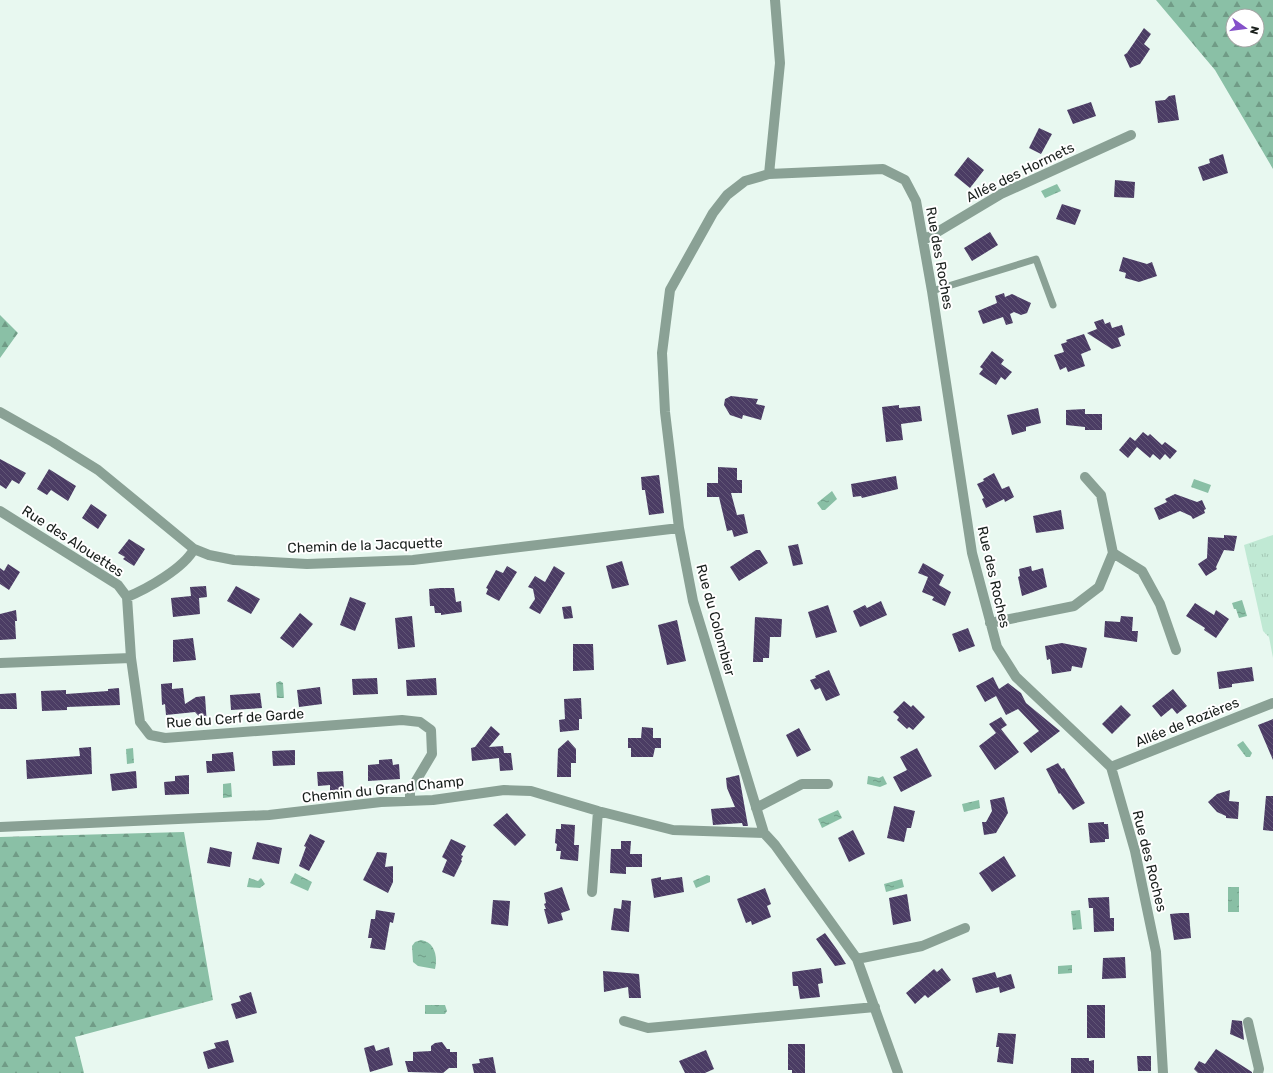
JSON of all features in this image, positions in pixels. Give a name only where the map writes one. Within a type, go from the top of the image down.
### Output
[{"type":"street","points":[[769,174],[780,63],[775,0]]},
{"type":"street","name":"Allée des Hormets","points":[[924,240],[1001,194],[1131,135]]},
{"type":"street","name":"Rue des Roches","points":[[769,174],[884,169],[905,180],[916,201],[924,240],[972,553],[990,624],[997,647],[1016,677],[1111,767],[1135,851],[1156,952],[1163,1073]]},
{"type":"street","name":"Rue du Colombier","points":[[769,174],[745,181],[727,195],[713,213],[670,290],[662,353],[664,412],[679,528],[694,601],[764,833],[775,845],[857,959],[898,1073]]},
{"type":"street","name":"Chemin de la Jacquette","points":[[0,412],[98,470],[194,549],[234,560],[299,563],[413,560],[679,528]]},
{"type":"street","points":[[990,624],[1074,606],[1098,587],[1113,553],[1102,495],[1085,477]]},
{"type":"street","name":"Rue des Alouettes","points":[[0,511],[118,584],[127,598],[131,658]]},
{"type":"street","name":"Rue des Alouettes","points":[[127,598],[140,592],[189,558],[194,549]]},
{"type":"street","points":[[1113,553],[1142,571],[1160,604],[1176,650]]},
{"type":"street","points":[[0,663],[131,658]]},
{"type":"street","name":"Rue du Cerf de Garde","points":[[131,658],[140,722],[150,735],[166,738],[402,720],[420,722],[431,730],[432,754],[410,791],[410,801]]},
{"type":"street","name":"Allée de Rozières","points":[[1111,767],[1273,703]]},
{"type":"street","points":[[756,808],[802,784],[828,784]]},
{"type":"street","name":"Chemin du Grand Champ","points":[[0,827],[269,815],[381,802],[433,800],[504,790],[531,791],[598,811],[673,830],[764,833]]},
{"type":"street","points":[[592,892],[598,811]]},
{"type":"street","points":[[857,959],[922,946],[965,928]]},
{"type":"street","points":[[624,1021],[648,1028],[875,1007]]},
{"type":"street","points":[[1248,1022],[1259,1069],[1258,1073]]},
{"type":"lane","points":[[932,291],[1036,259],[1053,305]]},
{"type":"green space","points":[[1156,0],[1273,0],[1273,169],[1215,70]]},
{"type":"green space","points":[[0,315],[18,333],[0,358]]},
{"type":"green space","points":[[1273,535],[1273,658],[1269,637],[1263,631],[1244,545]]},
{"type":"green space","points":[[184,832],[213,1000],[75,1037],[84,1073],[0,1073],[0,837]]},
{"type":"water","points":[[1057,184],[1061,191],[1045,198],[1041,191]]},
{"type":"water","points":[[1194,479],[1211,485],[1208,493],[1191,487]]},
{"type":"water","points":[[832,491],[837,499],[825,510],[822,510],[817,503]]},
{"type":"water","points":[[1242,600],[1247,616],[1239,618],[1232,603]]},
{"type":"water","points":[[280,681],[283,683],[284,698],[277,698],[276,683]]},
{"type":"water","points":[[1243,741],[1252,753],[1250,757],[1246,757],[1237,745]]},
{"type":"water","points":[[133,748],[134,763],[127,764],[126,749]]},
{"type":"water","points":[[868,776],[879,778],[883,776],[887,784],[880,787],[867,784]]},
{"type":"water","points":[[231,783],[232,797],[223,798],[223,784]]},
{"type":"water","points":[[979,800],[980,808],[964,812],[962,804]]},
{"type":"water","points":[[838,810],[842,818],[822,828],[818,819]]},
{"type":"water","points":[[295,873],[312,882],[308,891],[290,883]]},
{"type":"water","points":[[707,875],[710,876],[710,882],[696,888],[693,881]]},
{"type":"water","points":[[249,878],[258,881],[261,878],[265,884],[260,888],[247,887]]},
{"type":"water","points":[[902,879],[904,887],[886,892],[884,884]]},
{"type":"water","points":[[1228,887],[1239,887],[1239,912],[1228,912]]},
{"type":"water","points":[[1080,910],[1082,929],[1073,930],[1071,911]]},
{"type":"water","points":[[421,940],[430,944],[436,955],[435,969],[418,966],[413,962],[412,946],[415,942]]},
{"type":"water","points":[[1072,965],[1072,973],[1058,974],[1058,966]]},
{"type":"water","points":[[425,1005],[445,1005],[447,1011],[445,1014],[425,1014]]},
{"type":"building","points":[[1144,28],[1151,34],[1144,44],[1150,49],[1140,64],[1130,68],[1124,55],[1127,53]]},
{"type":"building","points":[[1175,95],[1179,120],[1158,123],[1155,101],[1165,100],[1169,96]]},
{"type":"building","points":[[1091,102],[1096,116],[1073,124],[1067,110]]},
{"type":"building","points":[[1039,128],[1052,134],[1041,154],[1029,148]]},
{"type":"building","points":[[1223,154],[1228,173],[1203,181],[1198,167],[1210,163],[1209,159]]},
{"type":"building","points":[[968,157],[984,170],[970,188],[954,175]]},
{"type":"building","points":[[1115,180],[1135,182],[1134,198],[1114,197]]},
{"type":"building","points":[[1062,204],[1081,210],[1075,225],[1056,219]]},
{"type":"building","points":[[990,232],[998,245],[972,261],[964,248]]},
{"type":"building","points":[[1123,257],[1147,264],[1152,262],[1157,276],[1139,282],[1125,278],[1126,273],[1119,271]]},
{"type":"building","points":[[1004,293],[1005,297],[1012,294],[1031,303],[1027,313],[1021,315],[1014,312],[1010,314],[1013,323],[1006,325],[1003,317],[983,324],[978,311],[997,303],[995,296]]},
{"type":"building","points":[[1103,319],[1105,324],[1110,322],[1112,328],[1122,325],[1125,335],[1118,338],[1121,346],[1112,349],[1087,333],[1097,329],[1094,322]]},
{"type":"building","points":[[1084,334],[1091,350],[1081,354],[1085,366],[1068,372],[1066,367],[1060,370],[1054,355],[1064,352],[1061,344],[1067,342],[1066,340]]},
{"type":"building","points":[[992,351],[1004,360],[1001,364],[1012,372],[1005,380],[1001,377],[996,385],[979,374],[983,369],[980,367]]},
{"type":"building","points":[[731,396],[758,399],[756,404],[765,406],[761,420],[743,415],[742,419],[730,415],[724,405],[725,399]]},
{"type":"building","points":[[899,405],[899,408],[920,406],[922,421],[901,424],[903,440],[886,442],[882,407]]},
{"type":"building","points":[[1038,408],[1041,423],[1026,427],[1026,431],[1012,435],[1007,415]]},
{"type":"building","points":[[1085,409],[1085,414],[1102,414],[1102,430],[1085,430],[1085,427],[1066,425],[1066,410]]},
{"type":"building","points":[[1143,432],[1148,436],[1150,434],[1162,445],[1165,442],[1177,451],[1170,459],[1165,454],[1160,460],[1153,454],[1150,458],[1137,447],[1128,458],[1119,450],[1130,437],[1135,441]]},
{"type":"building","points":[[0,459],[26,473],[19,484],[12,480],[6,489],[0,485]]},
{"type":"building","points":[[718,467],[737,468],[737,480],[742,480],[742,493],[731,493],[737,515],[744,514],[748,533],[734,537],[732,530],[727,531],[719,497],[707,497],[707,483],[718,483]]},
{"type":"building","points":[[49,469],[76,486],[68,501],[51,490],[47,495],[37,489]]},
{"type":"building","points":[[994,473],[1002,489],[1009,486],[1014,497],[1005,502],[1004,499],[986,508],[982,499],[984,498],[977,484],[984,481],[983,479]]},
{"type":"building","points":[[659,475],[664,513],[649,515],[645,490],[642,490],[641,477]]},
{"type":"building","points":[[896,476],[898,489],[862,498],[861,496],[853,497],[851,484]]},
{"type":"building","points":[[1175,494],[1197,502],[1202,500],[1206,509],[1204,510],[1205,513],[1193,519],[1191,516],[1180,511],[1159,520],[1154,508],[1167,502],[1165,499]]},
{"type":"building","points":[[91,504],[107,515],[98,529],[82,518]]},
{"type":"building","points":[[1061,510],[1064,529],[1036,533],[1033,516]]},
{"type":"building","points":[[1224,535],[1237,536],[1234,551],[1224,550],[1216,567],[1217,569],[1206,576],[1198,564],[1207,558],[1208,537],[1224,538]]},
{"type":"building","points":[[129,539],[145,549],[134,566],[123,559],[125,557],[118,553]]},
{"type":"building","points":[[798,544],[803,564],[793,566],[788,546]]},
{"type":"building","points":[[756,550],[760,550],[768,563],[739,581],[730,567]]},
{"type":"building","points":[[622,561],[629,585],[612,589],[606,566]]},
{"type":"building","points":[[923,563],[944,575],[939,585],[951,592],[945,606],[932,600],[934,597],[922,592],[928,577],[918,573]]},
{"type":"building","points":[[8,564],[20,572],[9,590],[0,584],[0,568],[4,571]]},
{"type":"building","points":[[507,566],[517,572],[499,601],[486,594],[488,589],[486,588],[496,570],[503,573]]},
{"type":"building","points":[[554,566],[565,573],[540,614],[529,608],[535,599],[533,589],[528,587],[535,576],[545,582]]},
{"type":"building","points":[[1031,566],[1032,571],[1043,568],[1047,587],[1022,596],[1018,577],[1020,576],[1019,569]]},
{"type":"building","points":[[206,586],[207,597],[199,598],[200,614],[173,617],[171,598],[191,596],[190,587]]},
{"type":"building","points":[[236,586],[260,599],[251,614],[227,601]]},
{"type":"building","points":[[454,588],[456,602],[461,601],[462,612],[441,615],[441,613],[435,613],[434,606],[430,606],[429,589]]},
{"type":"building","points":[[350,597],[366,603],[355,631],[340,625]]},
{"type":"building","points":[[881,601],[887,615],[860,627],[853,611],[865,605],[867,608]]},
{"type":"building","points":[[1195,603],[1214,615],[1216,610],[1229,619],[1216,638],[1204,630],[1205,628],[1186,616]]},
{"type":"building","points":[[828,605],[837,632],[816,638],[808,612]]},
{"type":"building","points":[[571,606],[573,618],[564,619],[562,607]]},
{"type":"building","points":[[16,610],[16,639],[0,640],[0,614]]},
{"type":"building","points":[[300,613],[313,624],[293,648],[280,638]]},
{"type":"building","points":[[412,616],[415,647],[398,649],[395,618]]},
{"type":"building","points":[[1121,616],[1133,617],[1132,631],[1138,631],[1137,642],[1104,637],[1105,621],[1120,622]]},
{"type":"building","points":[[755,617],[782,619],[781,637],[770,637],[769,658],[763,658],[763,662],[753,662]]},
{"type":"building","points":[[677,620],[686,661],[667,665],[658,625]]},
{"type":"building","points":[[968,628],[975,646],[959,652],[952,634]]},
{"type":"building","points":[[193,638],[196,660],[173,662],[173,640]]},
{"type":"building","points":[[1062,643],[1087,648],[1082,668],[1072,666],[1071,671],[1052,674],[1050,659],[1047,660],[1045,646]]},
{"type":"building","points":[[573,644],[593,644],[594,670],[573,671]]},
{"type":"building","points":[[1252,667],[1254,681],[1232,684],[1232,687],[1219,689],[1217,672]]},
{"type":"building","points":[[829,670],[840,695],[826,701],[820,688],[815,690],[810,680],[816,678],[815,676]]},
{"type":"building","points":[[993,677],[999,689],[1008,683],[1021,693],[1026,703],[1060,731],[1031,753],[1023,743],[1039,731],[1018,709],[1006,715],[996,696],[985,702],[976,686]]},
{"type":"building","points":[[377,678],[378,694],[353,695],[352,679]]},
{"type":"building","points":[[436,678],[437,695],[407,696],[406,680]]},
{"type":"building","points":[[172,683],[172,689],[183,688],[185,704],[196,697],[205,696],[207,725],[195,712],[166,715],[165,704],[162,705],[161,684]]},
{"type":"building","points":[[320,687],[322,704],[299,707],[297,690]]},
{"type":"building","points":[[119,688],[120,705],[67,707],[67,710],[42,711],[41,691],[66,690],[66,694],[108,691],[108,689]]},
{"type":"building","points":[[1173,689],[1187,706],[1177,714],[1172,708],[1161,717],[1152,706]]},
{"type":"building","points":[[16,693],[17,709],[0,709],[0,694]]},
{"type":"building","points":[[260,693],[262,708],[231,710],[230,695]]},
{"type":"building","points":[[581,698],[582,719],[579,719],[579,730],[560,732],[559,720],[565,719],[564,699]]},
{"type":"building","points":[[904,701],[911,707],[913,705],[925,717],[913,730],[909,727],[907,729],[897,720],[899,717],[893,712]]},
{"type":"building","points":[[1121,705],[1131,715],[1112,734],[1102,724]]},
{"type":"building","points":[[1001,717],[1007,725],[1001,729],[1019,752],[995,770],[979,746],[996,733],[989,724]]},
{"type":"building","points":[[1273,719],[1273,760],[1258,725]]},
{"type":"building","points":[[491,726],[500,734],[489,747],[503,746],[504,753],[511,753],[513,770],[500,771],[499,758],[472,761],[471,748],[475,747]]},
{"type":"building","points":[[642,727],[653,728],[653,738],[661,738],[661,748],[655,748],[653,757],[631,757],[631,748],[628,748],[628,738],[641,738]]},
{"type":"building","points":[[799,728],[811,750],[797,757],[786,735]]},
{"type":"building","points":[[568,740],[576,749],[576,763],[571,763],[571,777],[557,777],[558,749]]},
{"type":"building","points":[[91,747],[92,774],[27,779],[26,760],[80,756],[79,748]]},
{"type":"building","points":[[917,748],[932,776],[901,792],[893,777],[907,770],[900,757]]},
{"type":"building","points":[[295,750],[295,765],[273,766],[272,751]]},
{"type":"building","points":[[233,752],[235,771],[207,773],[206,761],[212,761],[212,754]]},
{"type":"building","points":[[392,759],[393,765],[399,764],[400,779],[368,781],[368,765],[379,764],[379,760]]},
{"type":"building","points":[[1058,763],[1062,769],[1064,768],[1085,803],[1073,810],[1060,793],[1059,794],[1046,769]]},
{"type":"building","points":[[136,771],[137,788],[112,791],[110,774]]},
{"type":"building","points":[[343,771],[344,791],[330,791],[330,785],[318,786],[317,772]]},
{"type":"building","points":[[189,775],[189,794],[165,795],[164,782],[175,781],[175,776]]},
{"type":"building","points":[[739,775],[748,826],[743,826],[742,823],[713,825],[711,809],[735,807],[727,788],[726,778]]},
{"type":"building","points":[[1230,790],[1229,801],[1239,802],[1238,819],[1226,818],[1226,816],[1217,812],[1208,802],[1217,794]]},
{"type":"building","points":[[1266,796],[1273,796],[1273,831],[1263,830]]},
{"type":"building","points":[[1004,797],[1008,813],[996,833],[984,835],[982,822],[986,822],[992,811],[990,800]]},
{"type":"building","points":[[894,806],[915,811],[911,828],[907,828],[904,842],[887,838]]},
{"type":"building","points":[[507,813],[526,835],[515,846],[493,825]]},
{"type":"building","points":[[1104,822],[1104,824],[1108,824],[1109,839],[1105,839],[1105,842],[1090,843],[1088,823]]},
{"type":"building","points":[[561,824],[575,825],[574,845],[579,845],[578,861],[560,859],[561,851],[556,851],[556,829],[561,829]]},
{"type":"building","points":[[853,830],[865,854],[849,862],[838,838]]},
{"type":"building","points":[[310,834],[325,841],[309,871],[299,866],[306,847],[304,846]]},
{"type":"building","points":[[451,839],[466,846],[461,855],[463,856],[462,861],[454,877],[442,872],[447,860],[442,857]]},
{"type":"building","points":[[621,841],[631,841],[630,854],[642,854],[642,867],[626,867],[626,874],[610,873],[611,849],[621,849]]},
{"type":"building","points":[[257,842],[282,848],[279,864],[252,859]]},
{"type":"building","points":[[210,847],[232,852],[230,867],[207,863]]},
{"type":"building","points":[[377,852],[387,853],[385,867],[393,866],[393,882],[388,893],[363,880]]},
{"type":"building","points":[[1004,856],[1016,876],[992,892],[979,873]]},
{"type":"building","points":[[661,877],[661,880],[682,877],[684,892],[654,898],[651,879]]},
{"type":"building","points":[[562,887],[570,910],[561,913],[563,920],[548,924],[544,909],[546,909],[544,904],[546,903],[544,893]]},
{"type":"building","points":[[765,888],[771,904],[767,906],[771,917],[752,925],[751,921],[746,923],[737,899]]},
{"type":"building","points":[[907,894],[911,921],[893,925],[889,898]]},
{"type":"building","points":[[1109,897],[1110,918],[1114,918],[1114,931],[1094,932],[1093,908],[1089,908],[1088,898]]},
{"type":"building","points":[[493,900],[510,901],[508,926],[491,924]]},
{"type":"building","points":[[622,900],[631,901],[629,932],[611,930],[614,908],[621,909]]},
{"type":"building","points":[[376,910],[395,913],[393,923],[390,922],[385,950],[370,948],[372,938],[368,938],[371,919],[375,919]]},
{"type":"building","points":[[1189,913],[1191,938],[1174,940],[1170,914]]},
{"type":"building","points":[[825,933],[846,964],[835,966],[816,939]]},
{"type":"building","points":[[1125,957],[1126,978],[1102,979],[1103,958]]},
{"type":"building","points":[[821,968],[823,983],[818,984],[820,997],[800,999],[798,986],[793,986],[792,972]]},
{"type":"building","points":[[942,968],[951,980],[928,998],[925,995],[915,1004],[906,993],[934,969],[937,972]]},
{"type":"building","points":[[603,971],[639,974],[641,998],[629,998],[628,987],[604,992]]},
{"type":"building","points":[[995,972],[997,978],[1011,974],[1015,988],[1000,993],[999,987],[976,993],[972,978]]},
{"type":"building","points":[[251,992],[257,1013],[236,1019],[231,1004],[241,1001],[239,996]]},
{"type":"building","points":[[1087,1005],[1105,1005],[1105,1038],[1087,1038]]},
{"type":"building","points":[[1232,1020],[1242,1021],[1244,1040],[1230,1034]]},
{"type":"building","points":[[998,1033],[1016,1034],[1013,1064],[997,1062],[999,1047],[996,1047]]},
{"type":"building","points":[[228,1040],[234,1062],[208,1069],[203,1052],[216,1048],[214,1043]]},
{"type":"building","points":[[442,1042],[447,1049],[450,1049],[450,1052],[457,1052],[457,1068],[449,1068],[443,1073],[408,1072],[405,1061],[413,1061],[413,1052],[431,1051],[431,1046],[435,1043]]},
{"type":"building","points":[[788,1044],[805,1044],[805,1073],[792,1073],[792,1070],[788,1070]]},
{"type":"building","points":[[374,1045],[376,1051],[389,1047],[393,1065],[370,1072],[364,1048]]},
{"type":"building","points":[[1216,1049],[1252,1073],[1198,1073],[1194,1069],[1199,1061],[1205,1064]]},
{"type":"building","points":[[706,1050],[714,1069],[705,1073],[685,1073],[679,1061]]},
{"type":"building","points":[[1137,1056],[1151,1056],[1151,1071],[1138,1071]]},
{"type":"building","points":[[493,1057],[496,1073],[474,1073],[472,1064],[480,1063],[479,1059]]},
{"type":"building","points":[[1071,1058],[1089,1058],[1089,1061],[1094,1060],[1094,1073],[1071,1073]]}]
